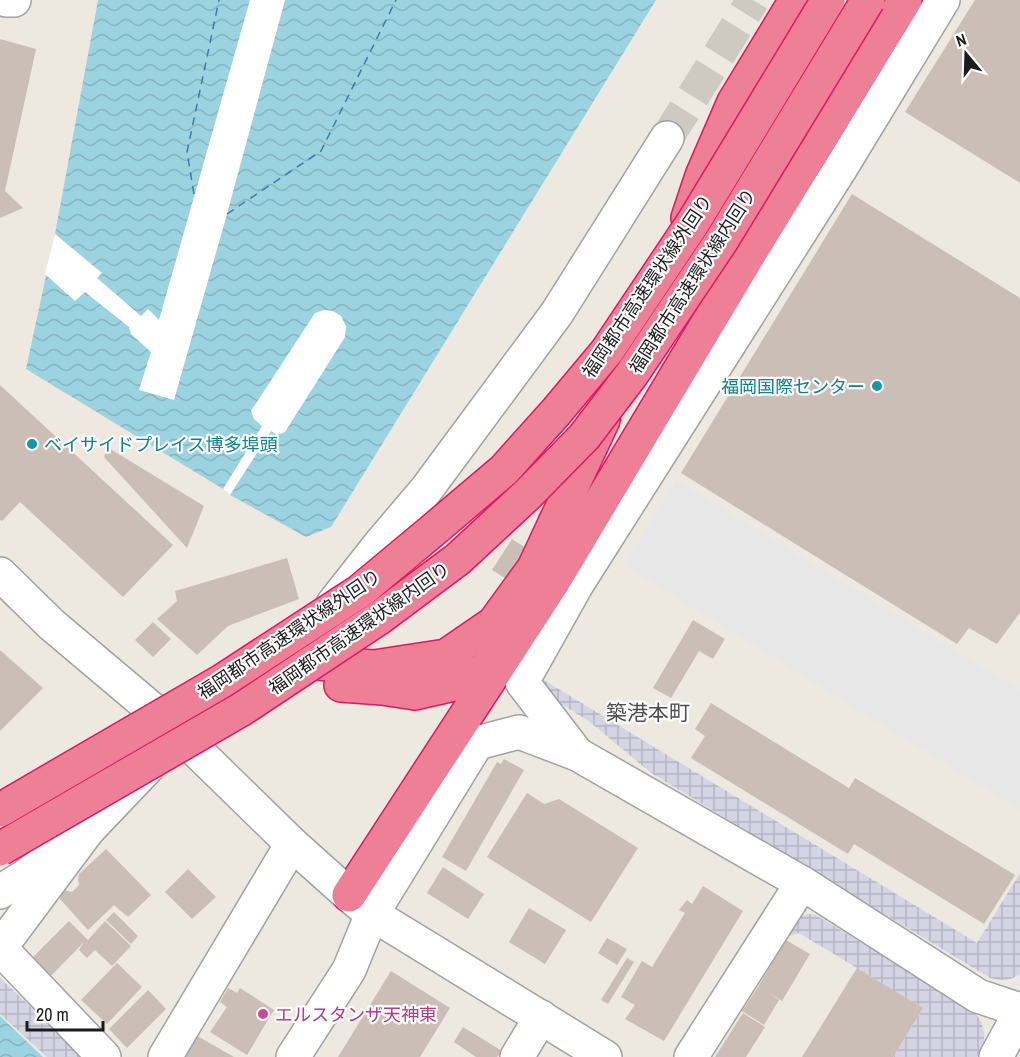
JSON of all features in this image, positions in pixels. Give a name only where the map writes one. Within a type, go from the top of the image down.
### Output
[{"type":"highway","points":[[173,728],[235,681],[301,662],[374,667],[446,656],[494,623],[534,568],[662,293],[702,176],[734,102],[796,0]]},
{"type":"highway","name":"福岡都市高速環状線外回り","points":[[0,810],[222,681],[360,591],[504,470],[607,351],[694,221],[828,0]]},
{"type":"highway","name":"福岡都市高速環状線内回り","points":[[0,849],[242,709],[380,618],[458,558],[528,494],[584,437],[632,374],[722,240],[868,0]]},
{"type":"highway","points":[[361,905],[748,256],[904,0]]},
{"type":"highway","points":[[173,728],[247,699],[307,683],[381,688],[415,693],[459,683],[486,669],[553,582]]},
{"type":"street","points":[[6,0],[14,0]]},
{"type":"street","points":[[577,754],[522,682],[577,584],[842,166],[943,0]]},
{"type":"street","points":[[0,818],[65,778],[173,728],[279,648],[335,602],[426,490],[557,313],[667,138]]},
{"type":"street","points":[[0,574],[51,624],[173,728],[292,844],[361,905],[605,1057]]},
{"type":"street","points":[[104,1057],[0,948],[88,830],[173,728]]},
{"type":"street","points":[[292,1057],[349,970],[361,905],[477,743],[519,732],[577,754],[802,883],[978,996],[1020,1011],[996,1057]]},
{"type":"street","points":[[12,884],[88,830]]},
{"type":"street","points":[[165,1057],[292,844]]},
{"type":"street","points":[[691,1057],[802,883]]},
{"type":"street","points":[[517,1057],[541,1017]]},
{"type":"shaded area","points":[[676,480],[1020,690],[1020,810],[625,566]]},
{"type":"shaded area","points":[[542,679],[977,943],[1020,873],[1020,974],[1006,980],[990,978],[651,773],[590,722],[545,694],[540,683]]},
{"type":"shaded area","points":[[816,915],[975,1013],[981,1021],[984,1032],[984,1044],[977,1057],[893,1057],[923,1008],[799,933],[784,938],[797,917]]},
{"type":"shaded area","points":[[0,978],[85,1057],[47,1057],[0,1014]]},
{"type":"water","points":[[98,0],[656,0],[331,527],[306,537],[230,495],[26,369],[55,234]]},
{"type":"water","points":[[0,1016],[43,1057],[0,1057]]},
{"type":"pier","points":[[250,0],[285,0],[174,400],[139,390],[151,352],[131,334],[129,327],[85,292],[75,301],[45,274],[55,234],[102,273],[97,278],[141,316],[148,309],[159,320]]},
{"type":"pier","points":[[324,310],[333,311],[341,316],[346,326],[345,337],[285,432],[277,435],[271,431],[230,495],[223,489],[262,426],[254,419],[251,411],[315,313]]},
{"type":"building","points":[[975,0],[1020,0],[1020,183],[905,112]]},
{"type":"building","points":[[0,39],[36,49],[5,191],[23,208],[0,218]]},
{"type":"building","name":"福岡国際センター","points":[[852,194],[1020,298],[1020,615],[997,644],[969,628],[957,644],[681,473]]},
{"type":"building","name":"ベイサイドプレイス博多埠頭","points":[[0,385],[173,545],[123,597],[20,502],[2,521],[0,520]]},
{"type":"building","points":[[107,447],[204,506],[187,548],[104,457]]},
{"type":"building","points":[[542,509],[572,527],[530,594],[492,570],[512,539],[526,548],[544,520],[537,516]]},
{"type":"building","points":[[287,558],[299,599],[228,626],[197,655],[157,619],[177,601],[175,591]]},
{"type":"building","points":[[693,620],[725,639],[713,659],[699,651],[671,698],[653,688]]},
{"type":"building","points":[[153,622],[171,639],[153,657],[135,640]]},
{"type":"building","points":[[0,650],[43,688],[0,731]]},
{"type":"building","points":[[711,703],[849,788],[855,778],[1015,875],[984,924],[854,844],[848,854],[691,758],[705,736],[695,729]]},
{"type":"building","points":[[504,759],[524,770],[466,871],[442,857],[497,762],[501,764]]},
{"type":"building","points":[[527,793],[544,804],[559,799],[638,848],[591,922],[487,857]]},
{"type":"building","points":[[106,849],[151,895],[128,917],[114,905],[88,930],[60,899],[63,890],[72,892],[79,885],[79,874]]},
{"type":"building","points":[[443,867],[484,894],[468,919],[427,893]]},
{"type":"building","points":[[188,869],[216,897],[192,919],[165,892]]},
{"type":"building","points":[[703,886],[743,911],[664,1041],[625,1019],[635,1005],[621,997],[642,961],[652,967],[685,913],[679,910],[687,900],[692,904]]},
{"type":"building","points":[[529,908],[566,930],[545,964],[509,942]]},
{"type":"building","points":[[114,912],[138,936],[131,944],[106,920]]},
{"type":"building","points":[[69,921],[88,940],[105,921],[131,946],[112,966],[95,950],[87,958],[79,950],[84,942],[51,976],[33,957]]},
{"type":"building","points":[[607,938],[627,949],[617,965],[598,953]]},
{"type":"building","points":[[786,940],[810,954],[782,1001],[769,993],[779,1000],[764,1025],[742,1011]]},
{"type":"building","points":[[627,958],[634,962],[608,1004],[601,1000]]},
{"type":"building","points":[[117,963],[142,987],[107,1024],[81,1000]]},
{"type":"building","points":[[857,968],[923,1008],[893,1057],[802,1057]]},
{"type":"building","points":[[391,971],[450,1008],[420,1057],[338,1057]]},
{"type":"building","points":[[228,988],[237,993],[240,988],[274,1010],[247,1055],[210,1032],[227,1007],[220,1002]]},
{"type":"building","points":[[148,990],[166,1009],[127,1048],[109,1029]]},
{"type":"building","points":[[743,1013],[765,1027],[746,1057],[715,1057]]},
{"type":"building","points":[[463,1027],[502,1051],[497,1057],[476,1057],[454,1042]]},
{"type":"building","points":[[185,1029],[234,1057],[177,1057]]},
{"type":"ferry route","points":[[194,194],[187,152],[219,0]]},
{"type":"ferry route","points":[[227,214],[321,151],[396,0]]},
{"type":"tunnel","points":[[667,138],[753,0]]},
{"type":"place","name":"福岡国際センター","points":[[877,386]]},
{"type":"place","name":"ベイサイドプレイス博多埠頭","points":[[32,444]]},
{"type":"place","name":"エルスタンザ天神東","points":[[263,1014]]},
{"type":"district","name":"築港本町","points":[[648,712]]}]
